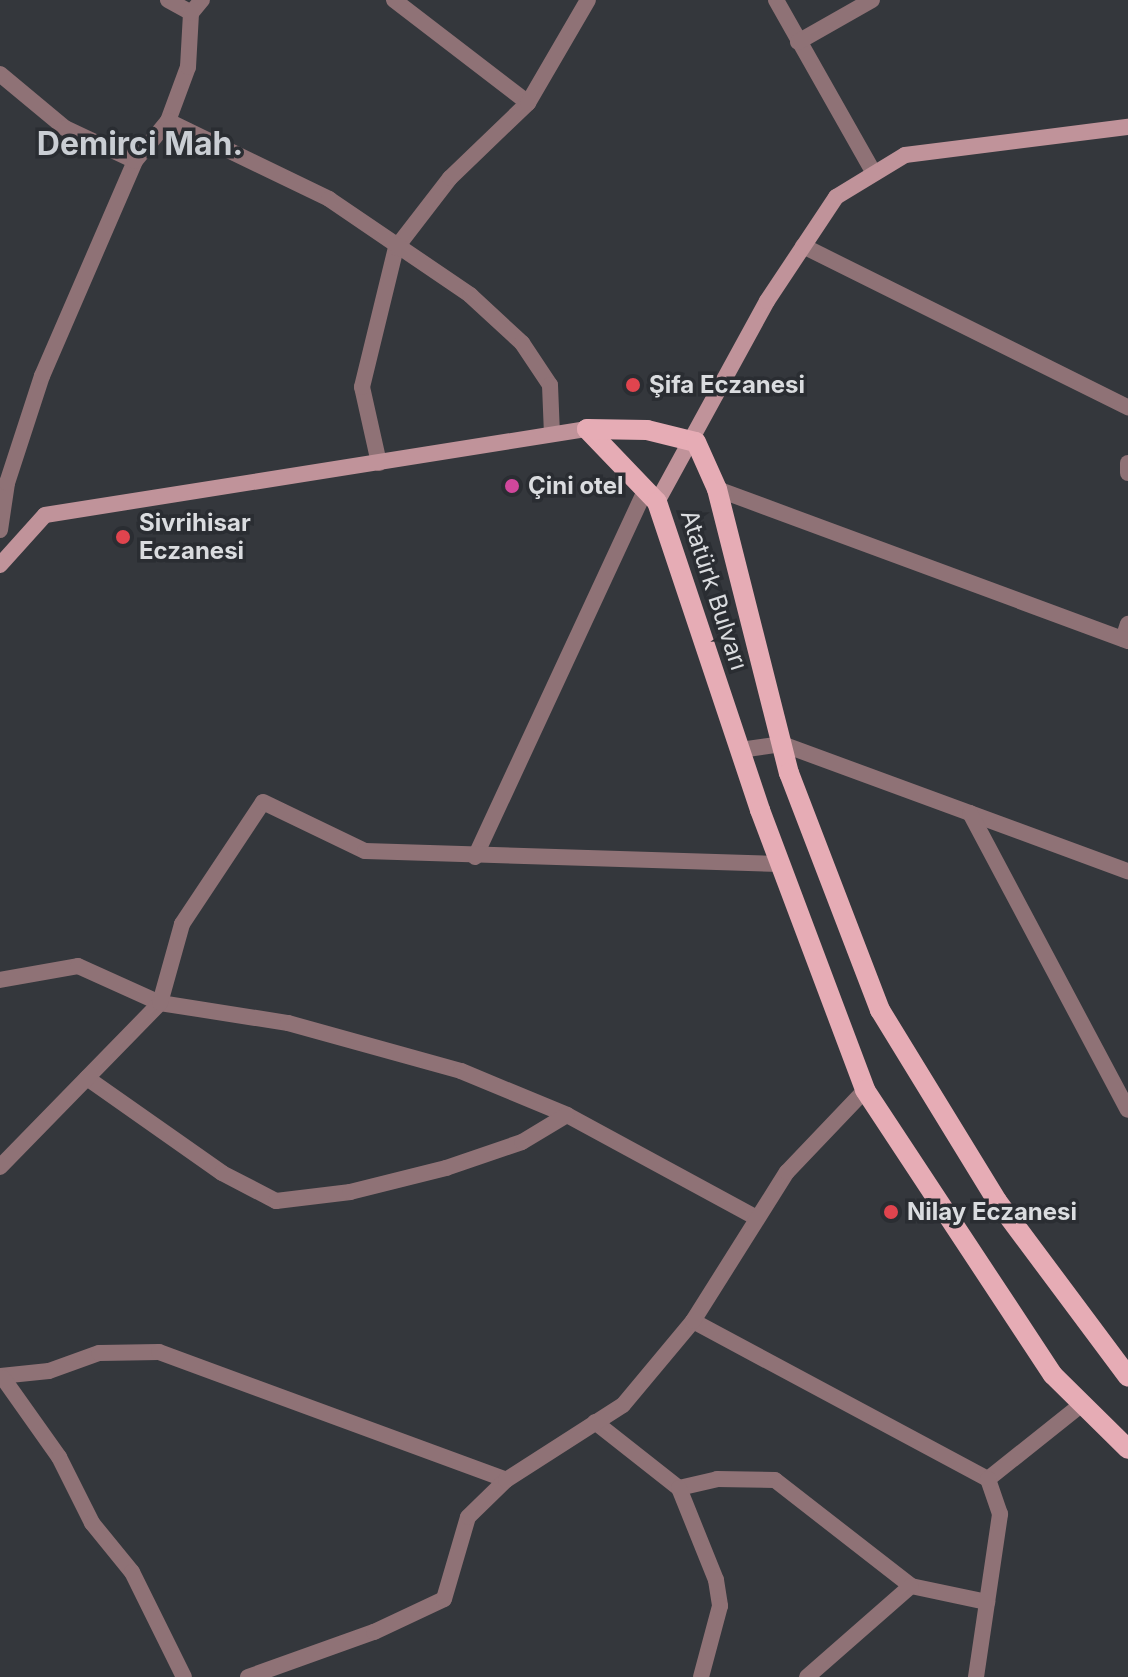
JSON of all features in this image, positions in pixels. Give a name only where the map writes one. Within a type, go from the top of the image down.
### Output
[{"type":"main road","points":[[587,429],[647,430],[696,442]]},
{"type":"main road","name":"Atatürk Bulvarı","points":[[587,429],[651,496],[780,864],[865,1090],[1053,1375],[1128,1449]]},
{"type":"main road","name":"Atatürk Bulvarı","points":[[696,442],[717,489],[782,744],[880,1010],[997,1201],[1128,1377]]},
{"type":"street","points":[[0,530],[4,482],[42,376],[135,161],[168,121],[188,67],[196,6],[168,0]]},
{"type":"street","points":[[394,0],[528,103]]},
{"type":"street","points":[[379,463],[362,387],[396,248],[450,178],[528,103],[588,0]]},
{"type":"street","points":[[776,0],[874,173]]},
{"type":"street","points":[[798,42],[872,0]]},
{"type":"street","points":[[0,74],[65,128],[135,161]]},
{"type":"street","points":[[168,121],[329,199],[396,248],[446,277],[522,343],[550,385],[552,434]]},
{"type":"street","points":[[475,857],[651,496],[696,442],[767,301],[836,197],[905,155],[1128,127]]},
{"type":"street","points":[[803,246],[1128,407]]},
{"type":"street","points":[[0,565],[45,515],[587,429]]},
{"type":"street","points":[[1128,463],[1128,473]]},
{"type":"street","points":[[717,489],[1126,635]]},
{"type":"street","points":[[740,750],[782,744],[1128,871]]},
{"type":"street","points":[[0,1167],[160,1003],[182,924],[263,802],[365,851],[475,857],[780,864]]},
{"type":"street","points":[[970,813],[1122,1081],[1128,1110]]},
{"type":"street","points":[[0,980],[78,966],[160,1003],[332,1035],[461,1071],[567,1115],[757,1218]]},
{"type":"street","points":[[87,1078],[222,1173],[276,1201],[350,1192],[446,1168],[522,1142],[567,1115]]},
{"type":"street","points":[[248,1677],[374,1632],[444,1599],[468,1517],[506,1480],[623,1405],[693,1321],[787,1172],[865,1090]]},
{"type":"street","points":[[693,1321],[988,1479],[1000,1514],[976,1677]]},
{"type":"street","points":[[184,1677],[132,1572],[92,1523],[59,1457],[1,1377],[49,1371],[99,1353],[159,1352],[506,1480]]},
{"type":"street","points":[[988,1479],[1082,1404]]},
{"type":"street","points":[[595,1422],[679,1488],[716,1580],[720,1606],[701,1677]]},
{"type":"street","points":[[679,1488],[717,1479],[775,1480],[911,1586],[987,1602]]},
{"type":"street","points":[[807,1677],[911,1586]]},
{"type":"place","name":"Şifa Eczanesi","points":[[633,385]]},
{"type":"place","name":"Çini otel","points":[[512,486]]},
{"type":"place","name":"Sivrihisar Eczanesi","points":[[123,537]]},
{"type":"place","name":"Nilay Eczanesi","points":[[891,1212]]},
{"type":"district","name":"Demirci Mah.","points":[[140,144]]}]
